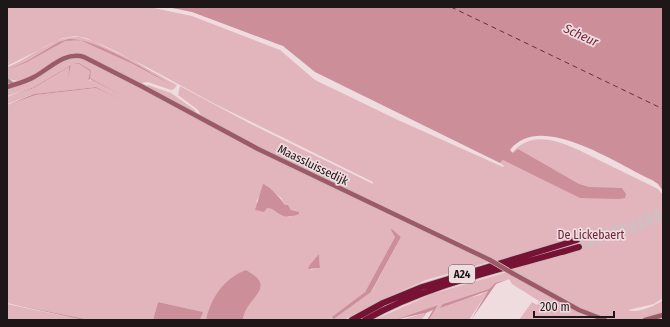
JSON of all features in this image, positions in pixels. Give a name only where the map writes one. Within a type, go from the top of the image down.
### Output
[{"type":"highway","name":"A24","points":[[352,320],[383,303],[418,288],[577,240]]},
{"type":"highway","name":"A24","points":[[365,320],[390,307],[430,291],[579,247]]},
{"type":"street","name":"Maassluissedijk","points":[[7,87],[31,78],[68,56],[78,55],[84,57],[258,149],[490,260],[579,310],[606,320]]},
{"type":"street","points":[[7,80],[14,85]]},
{"type":"street","points":[[646,320],[663,315]]},
{"type":"green space","name":"De Lickebaert","points":[[7,7],[149,7],[192,16],[280,50],[315,80],[398,120],[503,167],[504,166],[500,163],[503,160],[507,161],[516,149],[527,142],[539,139],[552,140],[578,150],[658,189],[663,195],[663,298],[654,304],[628,310],[641,310],[651,307],[663,300],[663,313],[640,320],[519,320],[532,302],[537,305],[539,301],[512,284],[509,279],[495,283],[490,289],[443,304],[480,295],[488,291],[469,320],[429,320],[438,305],[394,320],[374,320],[432,294],[507,272],[542,292],[516,273],[466,245],[263,150],[202,117],[198,110],[178,95],[180,86],[247,122],[373,184],[373,182],[213,103],[145,66],[86,38],[75,36],[63,38],[7,66]]},
{"type":"green space","points":[[69,37],[79,37],[91,40],[116,51],[177,85],[171,90],[148,82],[141,83],[82,55],[74,53],[65,56],[35,75],[19,81],[7,79],[7,67],[60,40]]},
{"type":"green space","points":[[81,57],[144,89],[271,158],[489,262],[426,280],[383,299],[344,320],[332,320],[331,318],[329,320],[243,320],[245,312],[261,288],[260,282],[256,276],[246,270],[211,306],[206,320],[200,320],[202,312],[158,302],[153,320],[90,320],[7,303],[7,105],[36,95],[96,88],[123,101],[96,87],[34,94],[7,104],[7,97],[34,88],[69,67],[68,79],[71,65],[34,87],[7,96],[7,88],[65,59]],"holes":[[[79,63],[91,70],[89,78],[123,96],[92,80],[88,81],[90,71],[79,64],[74,64]],[[266,185],[281,198],[285,205],[288,205],[291,210],[298,212],[290,217],[280,215],[270,208],[256,202]],[[392,229],[401,237],[372,291],[334,319],[333,317],[365,292],[395,237]],[[319,254],[320,268],[310,270]]]},
{"type":"green space","points":[[148,85],[171,93],[195,110],[196,114],[146,86]]},
{"type":"green space","points":[[7,304],[83,320],[7,320]]},
{"type":"green space","points":[[425,313],[421,320],[401,320]]},
{"type":"water","name":"Scheur","points":[[167,7],[663,7],[663,191],[658,184],[652,180],[601,154],[560,138],[541,136],[524,139],[510,150],[513,153],[518,149],[579,184],[589,187],[622,188],[626,194],[625,198],[619,199],[580,198],[503,160],[500,163],[315,72],[283,46],[192,12]]},
{"type":"water","points":[[69,39],[80,40],[65,41],[27,62],[7,70],[27,61],[59,42]]},
{"type":"water","points":[[80,40],[122,57],[174,86],[133,64]]},
{"type":"water","points":[[79,63],[91,70],[90,78],[123,96],[90,79],[88,81],[90,71],[79,64],[73,64]]},
{"type":"water","points":[[71,65],[68,79],[69,67],[34,88],[7,97],[34,87]]},
{"type":"water","points":[[96,87],[123,101],[96,88],[36,95],[7,105],[34,94]]},
{"type":"water","points":[[263,184],[272,190],[285,205],[288,205],[291,210],[299,212],[299,214],[283,216],[269,208],[267,208],[264,212],[255,210]]},
{"type":"water","points":[[392,229],[401,237],[371,292],[334,319],[332,317],[365,292],[395,237],[391,230]]},
{"type":"water","points":[[319,254],[320,268],[308,269],[309,266]]},
{"type":"water","points":[[246,270],[256,276],[260,282],[261,288],[245,312],[243,320],[206,320],[211,304],[220,290],[231,278]]},
{"type":"water","points":[[509,279],[496,284],[471,320],[488,291],[440,308],[443,304],[489,289],[495,283]]},
{"type":"water","points":[[158,302],[203,312],[200,320],[153,320]]},
{"type":"water","points":[[7,303],[90,320],[83,320]]},
{"type":"water","points":[[438,305],[429,320],[427,320],[433,310],[426,313],[422,320],[425,313],[394,320]]},
{"type":"ferry route","points":[[451,7],[663,109]]},
{"type":"tunnel","points":[[577,240],[631,224],[663,210]]},
{"type":"tunnel","points":[[579,247],[634,230],[663,217]]}]
